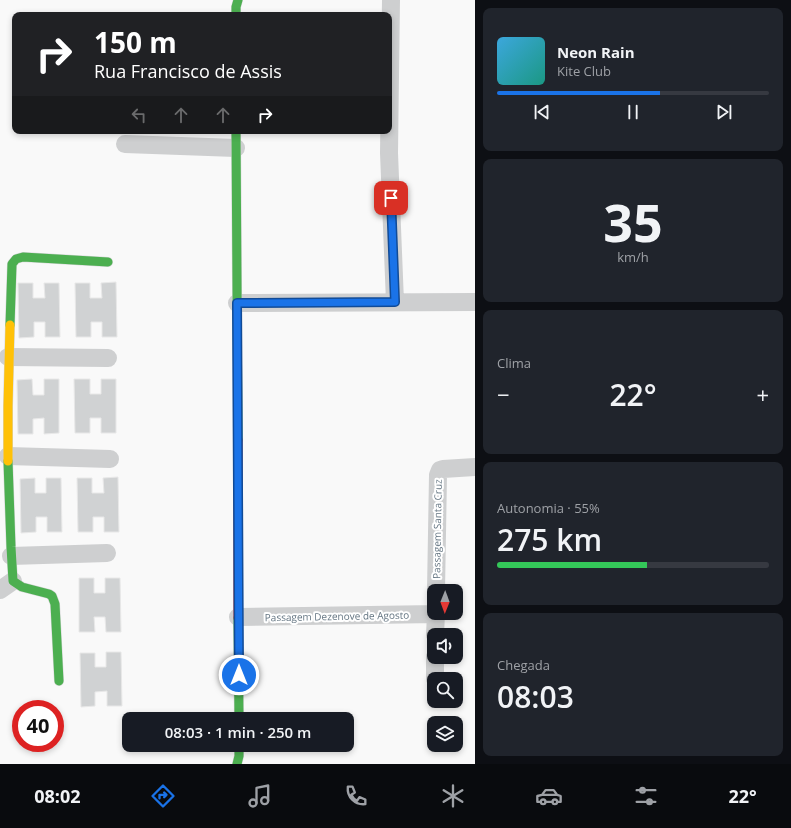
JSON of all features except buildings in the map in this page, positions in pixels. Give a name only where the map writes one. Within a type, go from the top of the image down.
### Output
[{"type":"street","points":[[236,12],[238,0]]},
{"type":"street","points":[[391,0],[391,12]]},
{"type":"street","points":[[390,134],[395,302]]},
{"type":"street","points":[[125,144],[236,140],[239,712]]},
{"type":"street","points":[[59,681],[55,604],[52,596],[22,587],[6,586],[11,556],[8,456],[8,357],[12,264],[17,258],[30,257],[108,262]]},
{"type":"street","points":[[237,303],[475,302]]},
{"type":"street","points":[[8,357],[108,358]]},
{"type":"street","points":[[8,456],[110,460]]},
{"type":"street","name":"Passagem Santa Cruz","points":[[436,584],[438,475],[440,470],[443,468],[475,467]]},
{"type":"street","points":[[11,556],[107,553]]},
{"type":"street","name":"Passagem Dezenove de Agosto","points":[[238,617],[427,614]]},
{"type":"street","points":[[237,764],[239,752]]},
{"type":"traffic: fast","points":[[236,12],[238,0]]},
{"type":"traffic: fast","points":[[236,134],[238,440]]},
{"type":"traffic: fast","points":[[10,325],[12,264],[16,259],[23,257],[108,262]]},
{"type":"traffic: fast","points":[[8,461],[13,581],[22,587],[52,596],[55,604],[59,681]]},
{"type":"traffic: fast","points":[[238,618],[239,712]]},
{"type":"traffic: fast","points":[[237,764],[239,752]]},
{"type":"traffic: slow","points":[[8,461],[10,325]]},
{"type":"traffic: jam","points":[[238,440],[238,618]]},
{"type":"route","points":[[239,675],[237,303],[395,302],[391,198]]}]
